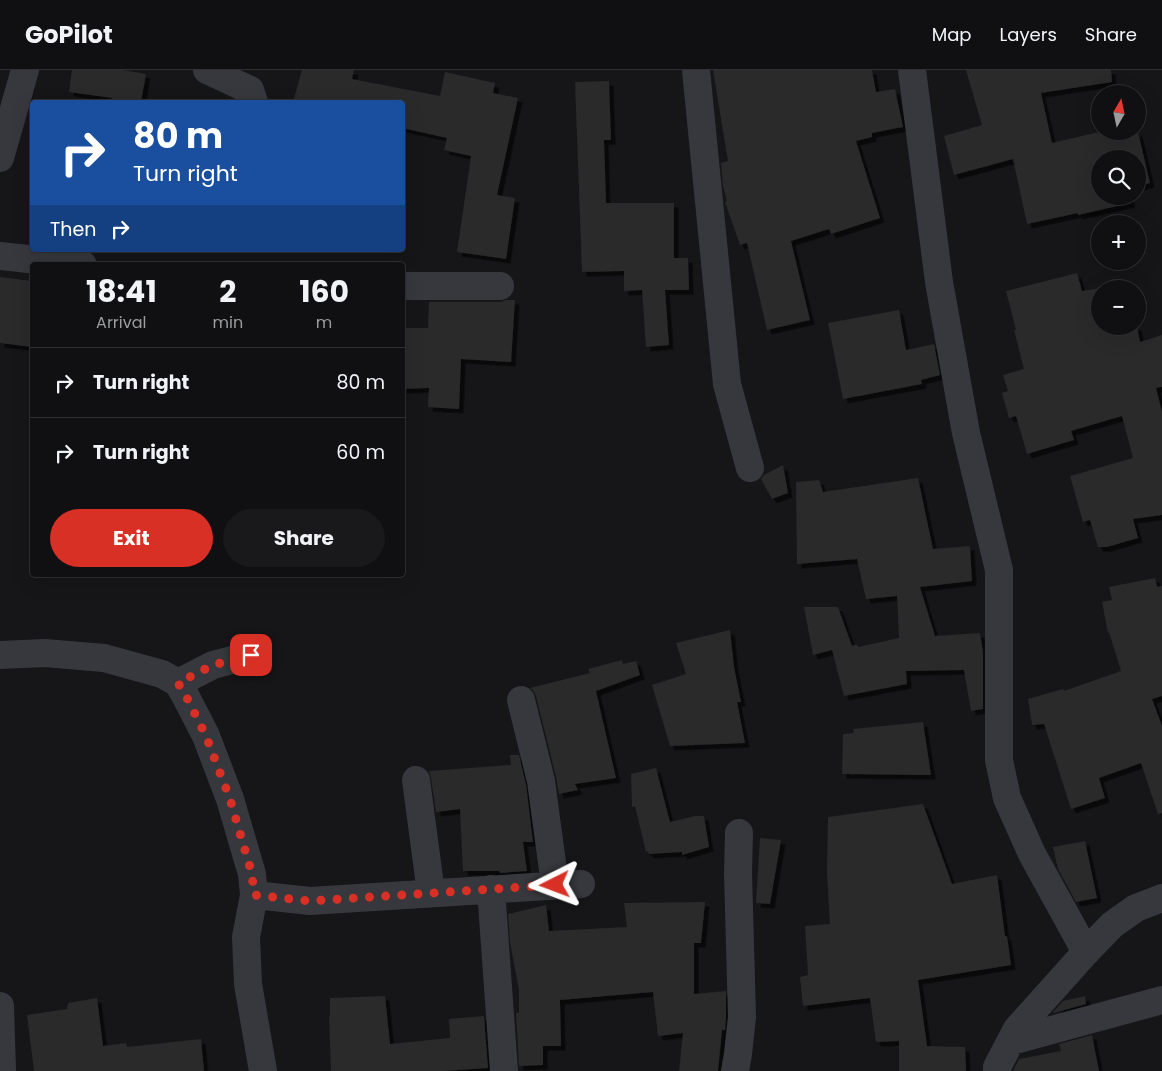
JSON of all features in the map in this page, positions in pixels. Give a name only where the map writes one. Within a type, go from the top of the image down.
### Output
[{"type":"street","points":[[0,158],[25,70]]},
{"type":"street","points":[[210,70],[250,90],[253,100]]},
{"type":"street","points":[[696,70],[727,384],[750,468]]},
{"type":"street","points":[[912,70],[940,292],[966,433],[999,570],[999,760],[1006,798],[1032,854],[1086,952]]},
{"type":"street","points":[[0,256],[55,262]]},
{"type":"street","points":[[405,286],[500,286]]},
{"type":"street","points":[[0,655],[45,654],[104,658],[162,674],[178,683],[206,736],[230,799],[252,874],[254,895],[246,938],[248,984],[263,1071]]},
{"type":"street","points":[[178,683],[213,665],[251,655]]},
{"type":"street","points":[[254,895],[310,901],[568,884],[520,700]]},
{"type":"street","points":[[416,780],[431,893]]},
{"type":"street","points":[[735,1071],[742,1017],[738,833]]},
{"type":"street","points":[[490,889],[504,1071]]},
{"type":"street","points":[[997,1071],[997,1067],[1017,1029],[1086,952],[1112,925],[1136,908],[1162,898]]},
{"type":"street","points":[[1011,1041],[1162,1000]]},
{"type":"street","points":[[0,1006],[2,1071]]},
{"type":"building","points":[[72,70],[123,70],[146,74],[141,100],[112,100],[112,98],[69,92]]},
{"type":"building","points":[[302,70],[354,70],[352,79],[440,96],[445,72],[495,83],[493,93],[518,98],[497,195],[515,198],[506,259],[457,252],[471,156],[444,150],[447,138],[405,129],[405,100],[294,100]]},
{"type":"building","points":[[713,70],[872,70],[876,92],[895,89],[903,127],[872,133],[872,137],[856,141],[880,218],[831,234],[829,229],[791,241],[810,320],[767,330],[747,243],[740,245],[725,202],[727,201],[723,186],[721,163],[728,161]]},
{"type":"building","points":[[966,70],[1111,70],[1112,82],[1041,93],[1052,143],[1091,134],[1091,140],[1140,140],[1142,150],[1091,150],[1091,205],[1122,205],[1027,224],[1013,159],[954,175],[944,136],[982,125]]},
{"type":"building","points":[[609,81],[611,140],[604,140],[606,203],[674,203],[674,258],[688,258],[689,290],[665,290],[669,345],[646,347],[642,290],[624,291],[624,271],[582,272],[575,82]]},
{"type":"building","points":[[1146,166],[1150,183],[1146,184]]},
{"type":"building","points":[[1077,273],[1082,291],[1091,290],[1091,335],[1139,335],[1140,342],[1162,335],[1162,387],[1156,388],[1162,412],[1162,515],[1133,519],[1138,538],[1107,547],[1098,547],[1090,520],[1083,522],[1070,476],[1133,458],[1122,416],[1071,431],[1074,440],[1027,454],[1016,416],[1009,418],[1002,393],[1008,391],[1003,375],[1024,369],[1006,291]]},
{"type":"building","points":[[0,277],[30,281],[30,347],[0,343]]},
{"type":"building","points":[[515,300],[511,362],[461,359],[459,409],[428,407],[429,388],[405,389],[405,328],[428,328],[429,302],[500,302]]},
{"type":"building","points":[[899,310],[906,350],[934,344],[940,375],[921,380],[922,384],[843,399],[828,323]]},
{"type":"building","points":[[783,465],[788,493],[772,499],[761,479],[764,475]]},
{"type":"building","points":[[918,478],[933,549],[970,546],[972,581],[920,587],[935,636],[980,633],[983,653],[983,709],[971,711],[964,670],[906,671],[907,684],[844,696],[832,650],[813,655],[804,607],[838,607],[852,646],[857,644],[858,647],[899,638],[897,596],[866,599],[857,559],[797,564],[796,482],[819,480],[823,492]]},
{"type":"building","points":[[1155,578],[1157,587],[1162,586],[1162,696],[1152,699],[1162,726],[1162,813],[1158,814],[1141,763],[1099,778],[1105,798],[1071,809],[1044,724],[1032,725],[1028,699],[1063,689],[1064,691],[1121,671],[1108,633],[1102,602],[1112,600],[1109,587]]},
{"type":"building","points":[[730,630],[734,667],[741,702],[737,702],[745,743],[670,746],[652,685],[686,674],[676,643]]},
{"type":"building","points":[[622,660],[623,664],[636,661],[640,675],[596,691],[616,778],[575,784],[578,790],[559,794],[536,696],[530,688],[590,673],[588,669]]},
{"type":"building","points":[[923,722],[931,775],[842,774],[843,734],[854,733],[853,729]]},
{"type":"building","points":[[510,755],[519,755],[526,784],[533,842],[523,842],[527,871],[500,873],[499,871],[463,871],[460,809],[436,812],[429,771],[511,765]]},
{"type":"building","points":[[656,768],[670,822],[695,816],[704,816],[709,847],[682,855],[682,852],[649,854],[648,851],[646,852],[635,806],[632,807],[631,774]]},
{"type":"building","points":[[923,804],[952,884],[997,875],[1005,936],[1007,936],[1011,965],[918,980],[927,1046],[965,1047],[966,1071],[899,1071],[899,1041],[876,1042],[870,998],[803,1006],[800,977],[808,975],[805,926],[830,924],[827,873],[828,817]]},
{"type":"building","points":[[760,838],[781,840],[770,904],[756,903]]},
{"type":"building","points":[[1085,841],[1097,898],[1076,902],[1058,869],[1053,847]]},
{"type":"building","points":[[705,902],[701,943],[694,943],[694,994],[726,991],[725,1030],[722,1030],[718,1071],[679,1071],[683,1033],[658,1036],[653,992],[560,1000],[561,1046],[543,1046],[543,1065],[519,1066],[516,1013],[519,1013],[519,990],[510,942],[508,914],[546,905],[549,931],[627,927],[624,903]]},
{"type":"building","points":[[385,996],[390,1044],[450,1038],[449,1019],[484,1016],[488,1068],[443,1071],[331,1071],[330,998]]},
{"type":"building","points":[[1085,996],[1086,1004],[1053,1012],[1063,1001]]},
{"type":"building","points":[[97,998],[103,1046],[126,1043],[127,1047],[201,1039],[204,1071],[34,1071],[27,1015],[67,1009],[68,1003]]},
{"type":"building","points":[[1092,1035],[1099,1071],[1013,1071],[1019,1059],[1061,1051],[1059,1044]]},
{"type":"route","points":[[251,655],[213,665],[178,683],[206,736],[230,799],[252,874],[254,895],[310,901],[555,885]]}]
